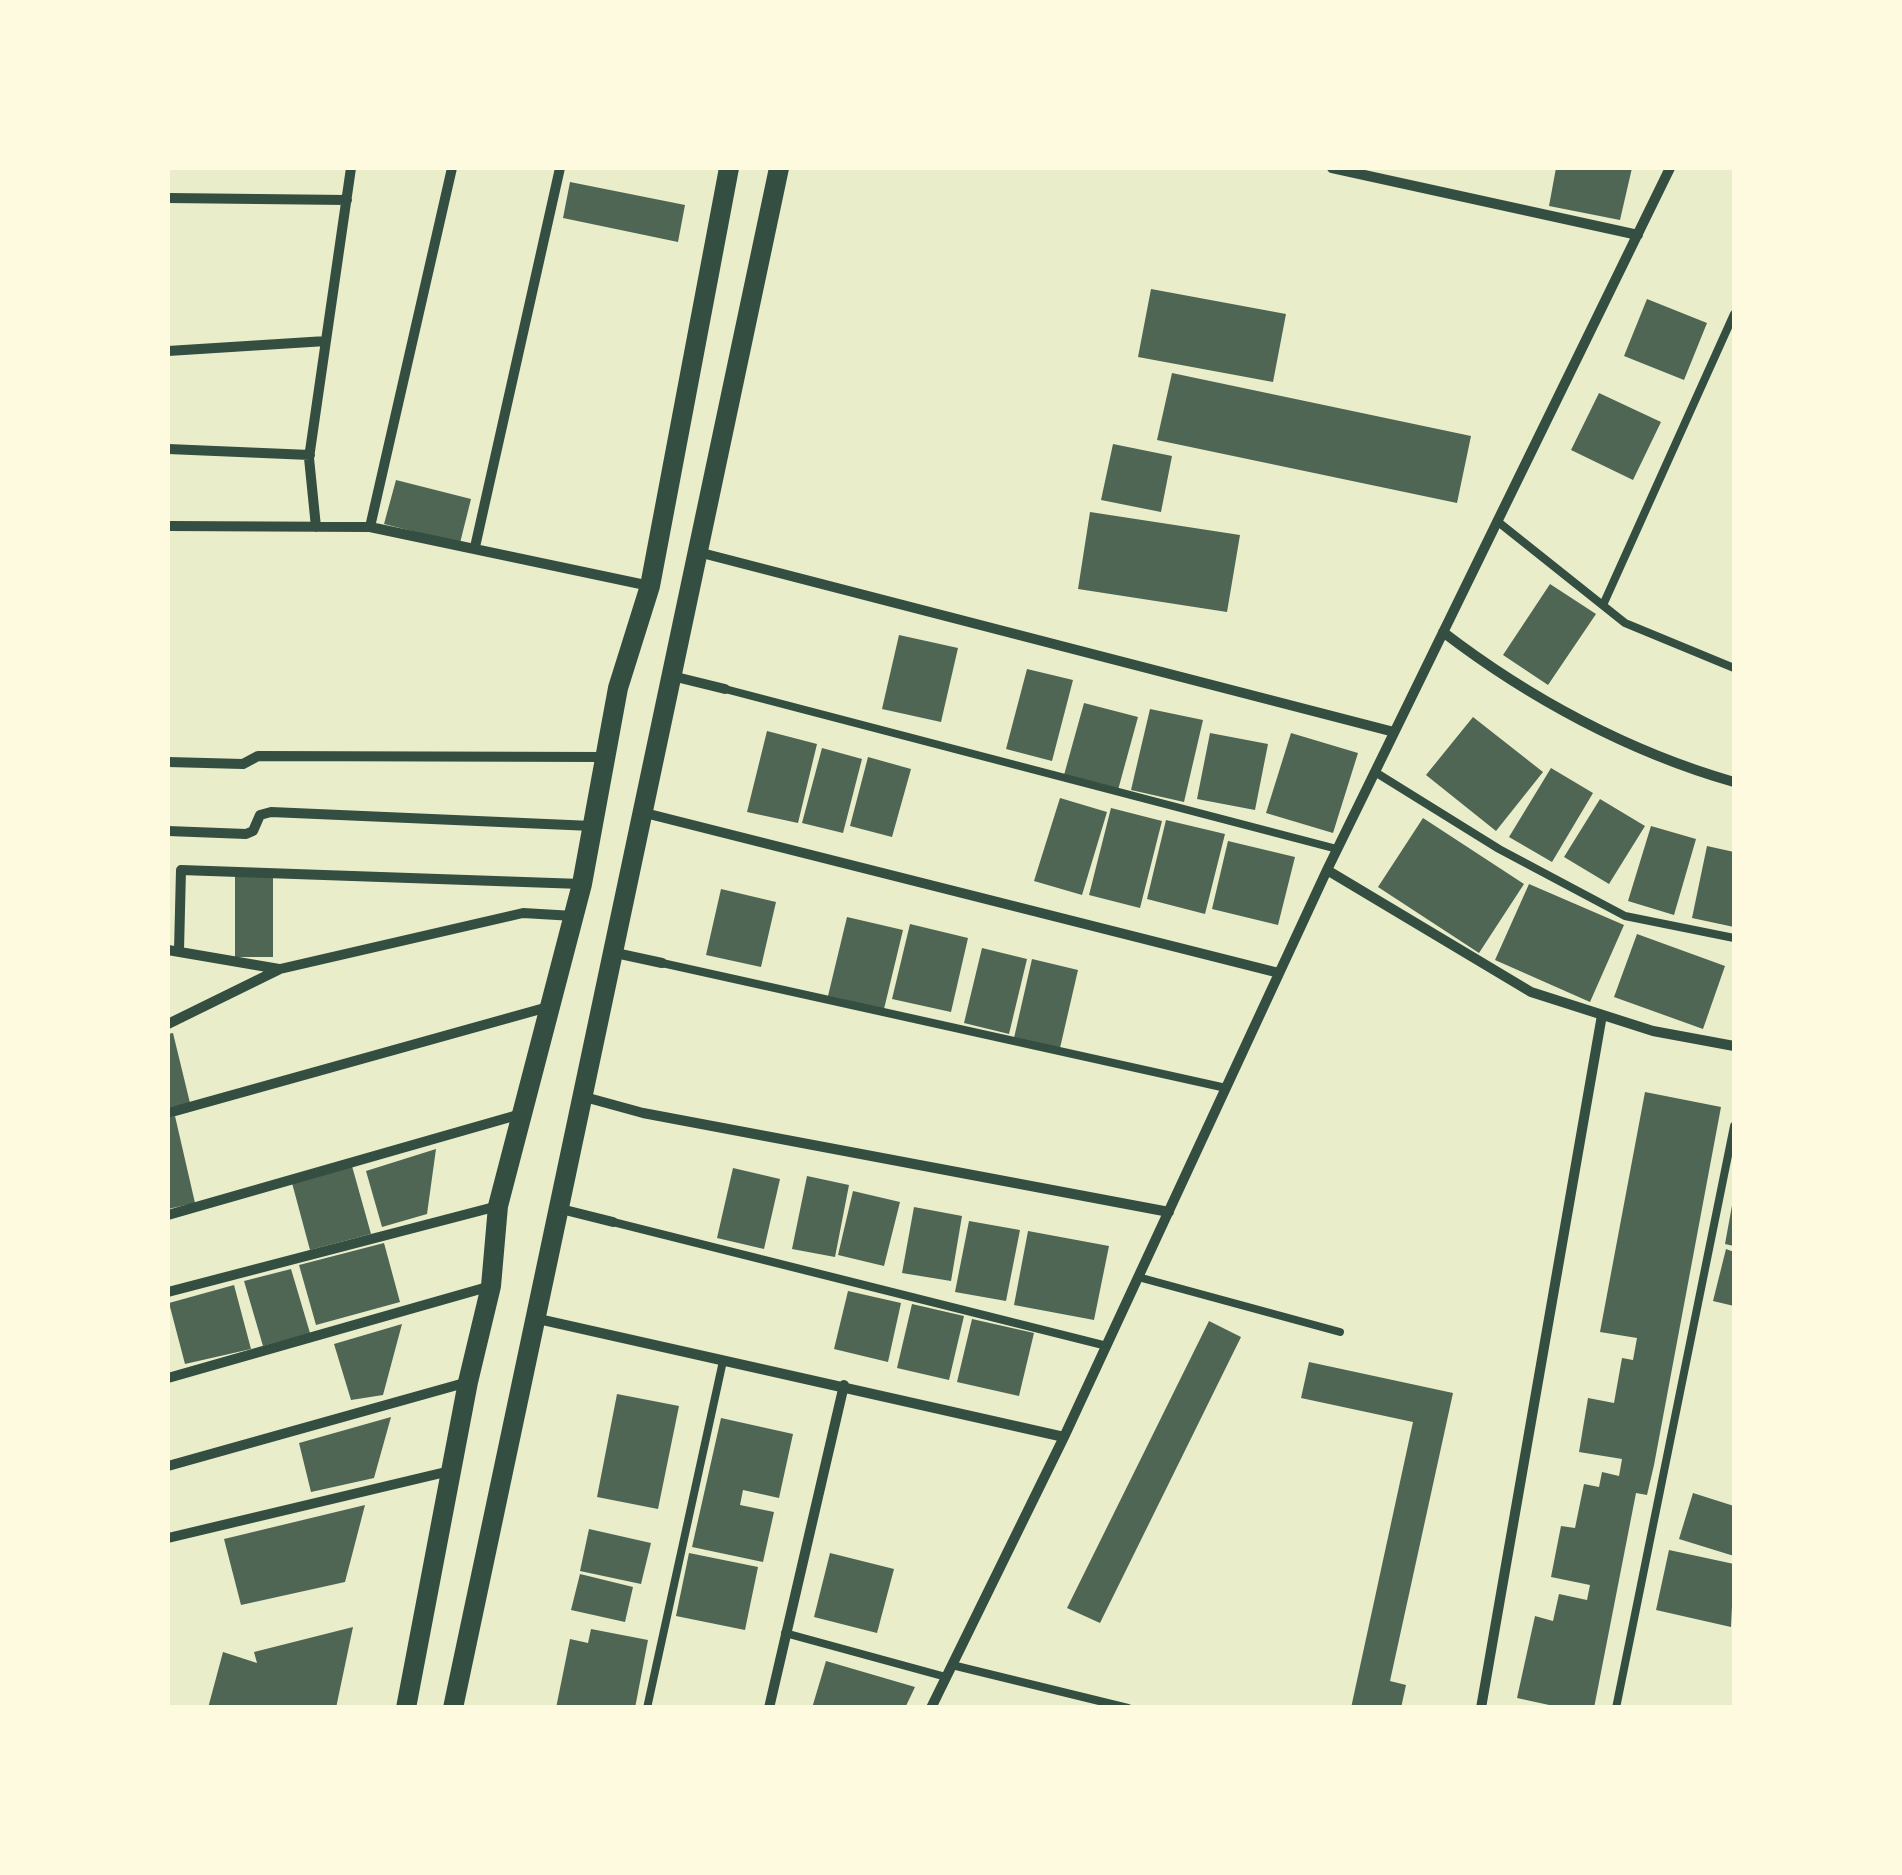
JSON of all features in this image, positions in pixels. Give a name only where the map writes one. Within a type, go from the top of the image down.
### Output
[{"type":"main road","points":[[406,1708],[450,1471],[491,1286],[498,1206],[582,884],[618,688],[650,586],[729,168]]},
{"type":"main road","points":[[453,1708],[779,168]]},
{"type":"street","points":[[316,527],[310,454],[351,168]]},
{"type":"street","points":[[370,527],[452,168]]},
{"type":"street","points":[[475,548],[560,168]]},
{"type":"street","points":[[1332,168],[1638,235]]},
{"type":"street","points":[[931,1708],[1064,1437],[1337,849],[1670,168]]},
{"type":"street","points":[[168,198],[347,200]]},
{"type":"street","points":[[168,350],[326,341]]},
{"type":"street","points":[[168,449],[310,454]]},
{"type":"street","points":[[168,526],[370,527],[650,586]]},
{"type":"street","points":[[697,552],[1394,732]]},
{"type":"street","points":[[1443,632],[1504,679],[1624,741],[1734,782]]},
{"type":"street","points":[[670,675],[724,690]]},
{"type":"street","points":[[168,762],[243,764],[258,756],[604,757]]},
{"type":"street","points":[[168,831],[246,834],[253,831],[260,815],[271,812],[592,826]]},
{"type":"street","points":[[641,812],[1279,974]]},
{"type":"street","points":[[280,969],[173,950],[180,870],[582,884]]},
{"type":"street","points":[[1327,870],[1531,992],[1653,1032],[1734,1046]]},
{"type":"street","points":[[168,1024],[280,969],[522,912],[574,916]]},
{"type":"street","points":[[611,952],[662,964]]},
{"type":"street","points":[[168,1114],[549,1006]]},
{"type":"street","points":[[1481,1708],[1602,1015]]},
{"type":"street","points":[[580,1096],[642,1113],[1168,1212]]},
{"type":"street","points":[[168,1215],[521,1114]]},
{"type":"street","points":[[168,1292],[498,1206]]},
{"type":"street","points":[[557,1208],[613,1222]]},
{"type":"street","points":[[168,1378],[491,1286]]},
{"type":"street","points":[[533,1318],[1064,1437]]},
{"type":"street","points":[[168,1466],[468,1382]]},
{"type":"street","points":[[770,1708],[844,1385]]},
{"type":"street","points":[[168,1538],[450,1471]]},
{"type":"lane","points":[[1603,606],[1734,314]]},
{"type":"lane","points":[[1498,521],[1625,623],[1734,668]]},
{"type":"lane","points":[[724,690],[1337,849]]},
{"type":"lane","points":[[1375,772],[1499,848],[1626,916],[1734,938]]},
{"type":"lane","points":[[662,964],[1226,1088]]},
{"type":"lane","points":[[1616,1708],[1734,1126]]},
{"type":"lane","points":[[613,1222],[1107,1346]]},
{"type":"lane","points":[[1138,1277],[1340,1332]]},
{"type":"lane","points":[[647,1708],[722,1361]]},
{"type":"lane","points":[[786,1633],[946,1677]]},
{"type":"lane","points":[[952,1664],[1128,1708]]},
{"type":"building","points":[[1556,168],[1632,168],[1620,220],[1549,206]]},
{"type":"building","points":[[570,182],[685,205],[678,242],[563,218]]},
{"type":"building","points":[[1151,289],[1286,314],[1273,382],[1138,357]]},
{"type":"building","points":[[1647,299],[1707,323],[1684,380],[1624,356]]},
{"type":"building","points":[[1172,373],[1471,436],[1457,503],[1157,440]]},
{"type":"building","points":[[1599,393],[1661,422],[1633,480],[1571,450]]},
{"type":"building","points":[[1113,444],[1172,456],[1161,512],[1101,500]]},
{"type":"building","points":[[396,480],[471,499],[460,543],[384,524]]},
{"type":"building","points":[[1090,512],[1240,535],[1227,612],[1078,589]]},
{"type":"building","points":[[1550,584],[1596,614],[1548,685],[1503,655]]},
{"type":"building","points":[[899,635],[958,648],[941,722],[882,709]]},
{"type":"building","points":[[1027,669],[1073,680],[1052,761],[1006,749]]},
{"type":"building","points":[[1084,703],[1138,717],[1118,790],[1064,775]]},
{"type":"building","points":[[1150,709],[1203,720],[1184,802],[1131,790]]},
{"type":"building","points":[[1473,717],[1543,772],[1496,831],[1426,775]]},
{"type":"building","points":[[767,731],[817,744],[798,823],[747,812]]},
{"type":"building","points":[[1210,733],[1268,744],[1255,810],[1197,799]]},
{"type":"building","points":[[1291,733],[1358,753],[1333,833],[1266,813]]},
{"type":"building","points":[[822,748],[862,759],[843,833],[802,823]]},
{"type":"building","points":[[868,757],[911,769],[892,837],[850,826]]},
{"type":"building","points":[[1551,768],[1593,793],[1552,862],[1509,837]]},
{"type":"building","points":[[1060,798],[1107,812],[1082,895],[1034,881]]},
{"type":"building","points":[[1600,799],[1645,826],[1609,884],[1564,857]]},
{"type":"building","points":[[1111,808],[1162,821],[1140,908],[1089,895]]},
{"type":"building","points":[[1423,818],[1524,884],[1479,953],[1378,887]]},
{"type":"building","points":[[1166,820],[1225,834],[1205,914],[1147,899]]},
{"type":"building","points":[[1651,826],[1696,839],[1674,915],[1628,901]]},
{"type":"building","points":[[1228,841],[1295,857],[1278,925],[1212,909]]},
{"type":"building","points":[[1707,846],[1734,852],[1734,927],[1692,918]]},
{"type":"building","points":[[235,875],[273,875],[273,957],[235,957]]},
{"type":"building","points":[[1529,884],[1624,925],[1590,1002],[1495,960]]},
{"type":"building","points":[[721,889],[776,902],[761,967],[706,955]]},
{"type":"building","points":[[847,917],[903,930],[884,1009],[828,996]]},
{"type":"building","points":[[910,924],[968,938],[951,1012],[892,999]]},
{"type":"building","points":[[1637,934],[1725,966],[1703,1029],[1614,997]]},
{"type":"building","points":[[982,948],[1027,959],[1009,1034],[964,1023]]},
{"type":"building","points":[[1032,959],[1078,970],[1060,1048],[1014,1038]]},
{"type":"building","points":[[173,1033],[190,1103],[168,1108],[168,1034]]},
{"type":"building","points":[[1645,1092],[1721,1107],[1654,1465],[1647,1495],[1636,1493],[1594,1708],[1563,1708],[1517,1698],[1535,1616],[1553,1621],[1559,1594],[1587,1600],[1590,1585],[1551,1577],[1561,1526],[1575,1528],[1584,1484],[1599,1487],[1602,1472],[1619,1476],[1622,1459],[1579,1452],[1588,1398],[1614,1403],[1622,1358],[1633,1360],[1637,1338],[1600,1332]]},
{"type":"building","points":[[175,1116],[195,1203],[168,1209],[168,1118]]},
{"type":"building","points":[[436,1149],[427,1214],[382,1227],[366,1171]]},
{"type":"building","points":[[352,1166],[371,1234],[310,1250],[292,1183]]},
{"type":"building","points":[[733,1168],[780,1179],[764,1249],[717,1238]]},
{"type":"building","points":[[807,1176],[849,1185],[835,1257],[792,1249]]},
{"type":"building","points":[[853,1191],[900,1202],[884,1266],[838,1255]]},
{"type":"building","points":[[1734,1200],[1734,1246],[1725,1244]]},
{"type":"building","points":[[914,1207],[962,1216],[951,1281],[902,1273]]},
{"type":"building","points":[[969,1221],[1020,1230],[1006,1301],[955,1292]]},
{"type":"building","points":[[1028,1231],[1109,1246],[1094,1320],[1014,1305]]},
{"type":"building","points":[[384,1243],[400,1302],[316,1325],[299,1265]]},
{"type":"building","points":[[1726,1249],[1734,1252],[1734,1306],[1713,1301]]},
{"type":"building","points":[[291,1269],[310,1333],[263,1346],[244,1281]]},
{"type":"building","points":[[234,1285],[251,1349],[185,1364],[169,1303]]},
{"type":"building","points":[[848,1291],[901,1303],[888,1362],[834,1349]]},
{"type":"building","points":[[912,1304],[964,1316],[949,1380],[897,1368]]},
{"type":"building","points":[[972,1319],[1034,1333],[1019,1396],[957,1382]]},
{"type":"building","points":[[1209,1321],[1241,1337],[1100,1623],[1067,1608]]},
{"type":"building","points":[[402,1324],[383,1395],[351,1400],[334,1344]]},
{"type":"building","points":[[1309,1362],[1453,1393],[1390,1681],[1406,1685],[1401,1708],[1351,1708],[1413,1422],[1301,1398]]},
{"type":"building","points":[[617,1394],[679,1406],[658,1509],[597,1497]]},
{"type":"building","points":[[391,1417],[374,1478],[311,1492],[299,1443]]},
{"type":"building","points":[[721,1418],[793,1434],[779,1498],[743,1490],[740,1505],[774,1512],[763,1562],[692,1547]]},
{"type":"building","points":[[1693,1493],[1734,1506],[1734,1556],[1679,1539]]},
{"type":"building","points":[[365,1505],[345,1582],[241,1605],[224,1539]]},
{"type":"building","points":[[589,1529],[651,1543],[641,1584],[580,1571]]},
{"type":"building","points":[[1669,1550],[1734,1564],[1731,1627],[1656,1610]]},
{"type":"building","points":[[689,1553],[758,1567],[745,1630],[676,1616]]},
{"type":"building","points":[[830,1553],[894,1569],[877,1633],[814,1617]]},
{"type":"building","points":[[580,1574],[633,1587],[625,1622],[571,1610]]},
{"type":"building","points":[[353,1627],[336,1708],[208,1708],[223,1652],[257,1663],[254,1652]]},
{"type":"building","points":[[591,1629],[648,1640],[635,1708],[556,1708],[570,1639],[588,1643]]},
{"type":"building","points":[[826,1661],[915,1687],[905,1708],[812,1708]]}]
